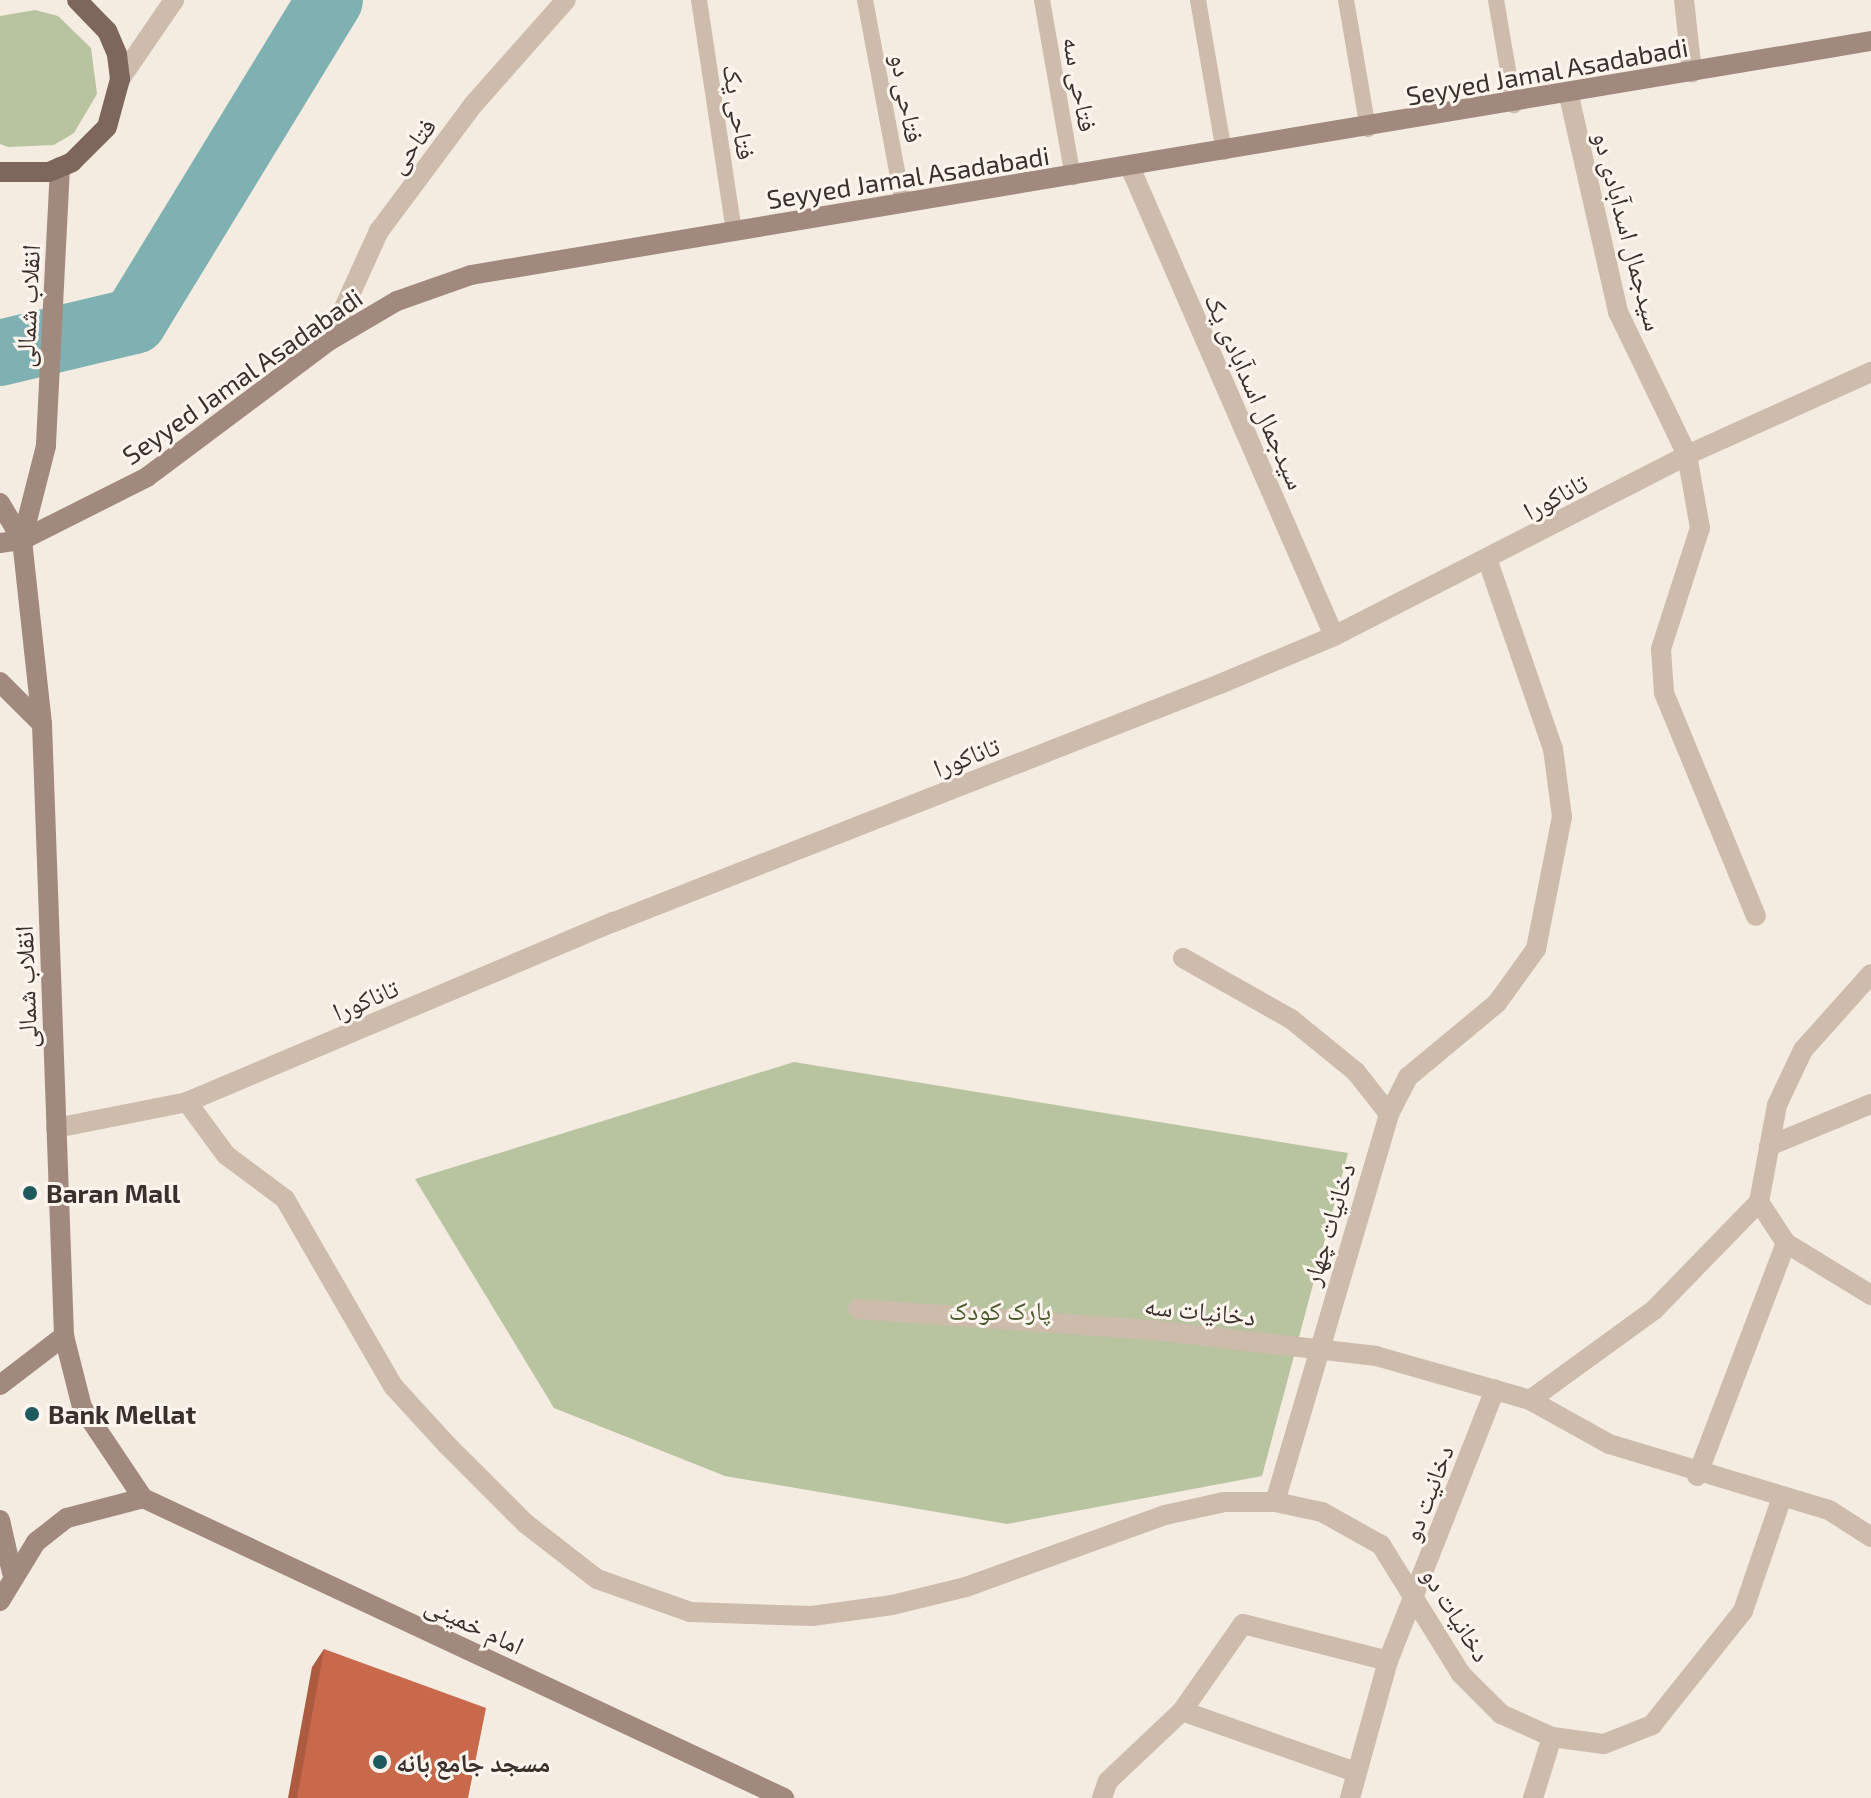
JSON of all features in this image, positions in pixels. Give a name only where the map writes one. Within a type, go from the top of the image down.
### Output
[{"type":"main road","points":[[0,172],[60,167],[107,127],[120,79],[107,31],[77,0]]},
{"type":"main road","name":"Seyyed Jamal Asadabadi","points":[[0,543],[22,540],[147,477],[329,341],[397,301],[471,275],[1569,96],[1871,41]]},
{"type":"main road","name":"انقلاب شمالی","points":[[60,167],[46,446],[22,540],[42,724],[64,1336],[98,1440],[143,1498]]},
{"type":"main road","name":"انقلاب شمالی","points":[[0,503],[22,540]]},
{"type":"main road","points":[[0,682],[42,724]]},
{"type":"main road","points":[[0,1385],[64,1336]]},
{"type":"main road","points":[[0,1601],[12,1573],[67,1518],[143,1498]]},
{"type":"main road","name":"امام خمینی","points":[[143,1498],[784,1798]]},
{"type":"main road","points":[[0,1520],[12,1573]]},
{"type":"street","points":[[120,79],[174,0]]},
{"type":"street","name":"فتاحی","points":[[329,341],[379,231],[473,105],[566,0]]},
{"type":"street","points":[[1684,0],[1692,73]]},
{"type":"street","name":"سیدجمال اسدآبادی دو","points":[[1569,96],[1618,312],[1687,455],[1700,528],[1661,649],[1664,693],[1756,916]]},
{"type":"street","name":"سیدجمال اسدآبادی یک","points":[[1130,167],[1334,636]]},
{"type":"street","name":"تاناکورا","points":[[56,1128],[187,1102],[614,922],[1334,636],[1488,561],[1687,455],[1871,372]]},
{"type":"street","name":"دخانیات چهار","points":[[1275,1502],[1389,1114],[1408,1077],[1497,1003],[1536,949],[1562,817],[1553,749],[1488,561]]},
{"type":"street","points":[[1183,958],[1291,1019],[1356,1072],[1389,1114]]},
{"type":"street","points":[[1530,1400],[1654,1310],[1759,1202],[1769,1146],[1803,1050],[1871,974]]},
{"type":"street","name":"دخانیات دو","points":[[187,1102],[226,1155],[285,1199],[393,1386],[525,1523],[597,1579],[690,1612],[812,1616],[966,1587],[1165,1515],[1224,1502],[1275,1502],[1322,1512],[1381,1545],[1415,1594],[1461,1674],[1501,1714],[1552,1737],[1604,1744],[1652,1725],[1743,1611],[1782,1497]]},
{"type":"street","points":[[1769,1146],[1871,1104]]},
{"type":"street","points":[[1759,1202],[1786,1243],[1871,1295]]},
{"type":"street","points":[[1697,1476],[1786,1243]]},
{"type":"street","name":"دخانیات سه","points":[[858,1309],[1318,1348],[1530,1400],[1609,1444],[1697,1476],[1829,1510],[1871,1537]]},
{"type":"street","name":"دخانیت دو","points":[[1350,1798],[1352,1771],[1388,1661],[1495,1389]]},
{"type":"street","points":[[1102,1798],[1108,1781],[1182,1711],[1243,1624],[1388,1661]]},
{"type":"street","points":[[1182,1711],[1352,1771]]},
{"type":"street","points":[[1533,1798],[1552,1737]]},
{"type":"lane","name":"فتاحی یک","points":[[699,0],[734,232]]},
{"type":"lane","name":"فتاحی دو","points":[[865,0],[903,204]]},
{"type":"lane","name":"فتاحی سه","points":[[1042,0],[1073,177]]},
{"type":"lane","points":[[1198,0],[1224,152]]},
{"type":"lane","points":[[1346,0],[1368,129]]},
{"type":"lane","points":[[1496,0],[1514,105]]},
{"type":"green space","points":[[35,10],[58,16],[91,48],[97,94],[74,133],[54,145],[8,147],[0,144],[0,16]]},
{"type":"green space","name":"پارک کودک","points":[[794,1062],[1348,1153],[1262,1476],[1007,1524],[725,1476],[554,1408],[415,1179]]},
{"type":"building","name":"مسجد جامع بانه","points":[[324,1649],[486,1708],[468,1798],[297,1798]]},
{"type":"waterway","points":[[0,353],[134,321],[330,0]]},
{"type":"place","name":"Baran Mall","points":[[30,1193]]},
{"type":"place","name":"Bank Mellat","points":[[32,1414]]},
{"type":"place","name":"مسجد جامع بانه","points":[[380,1762]]}]
